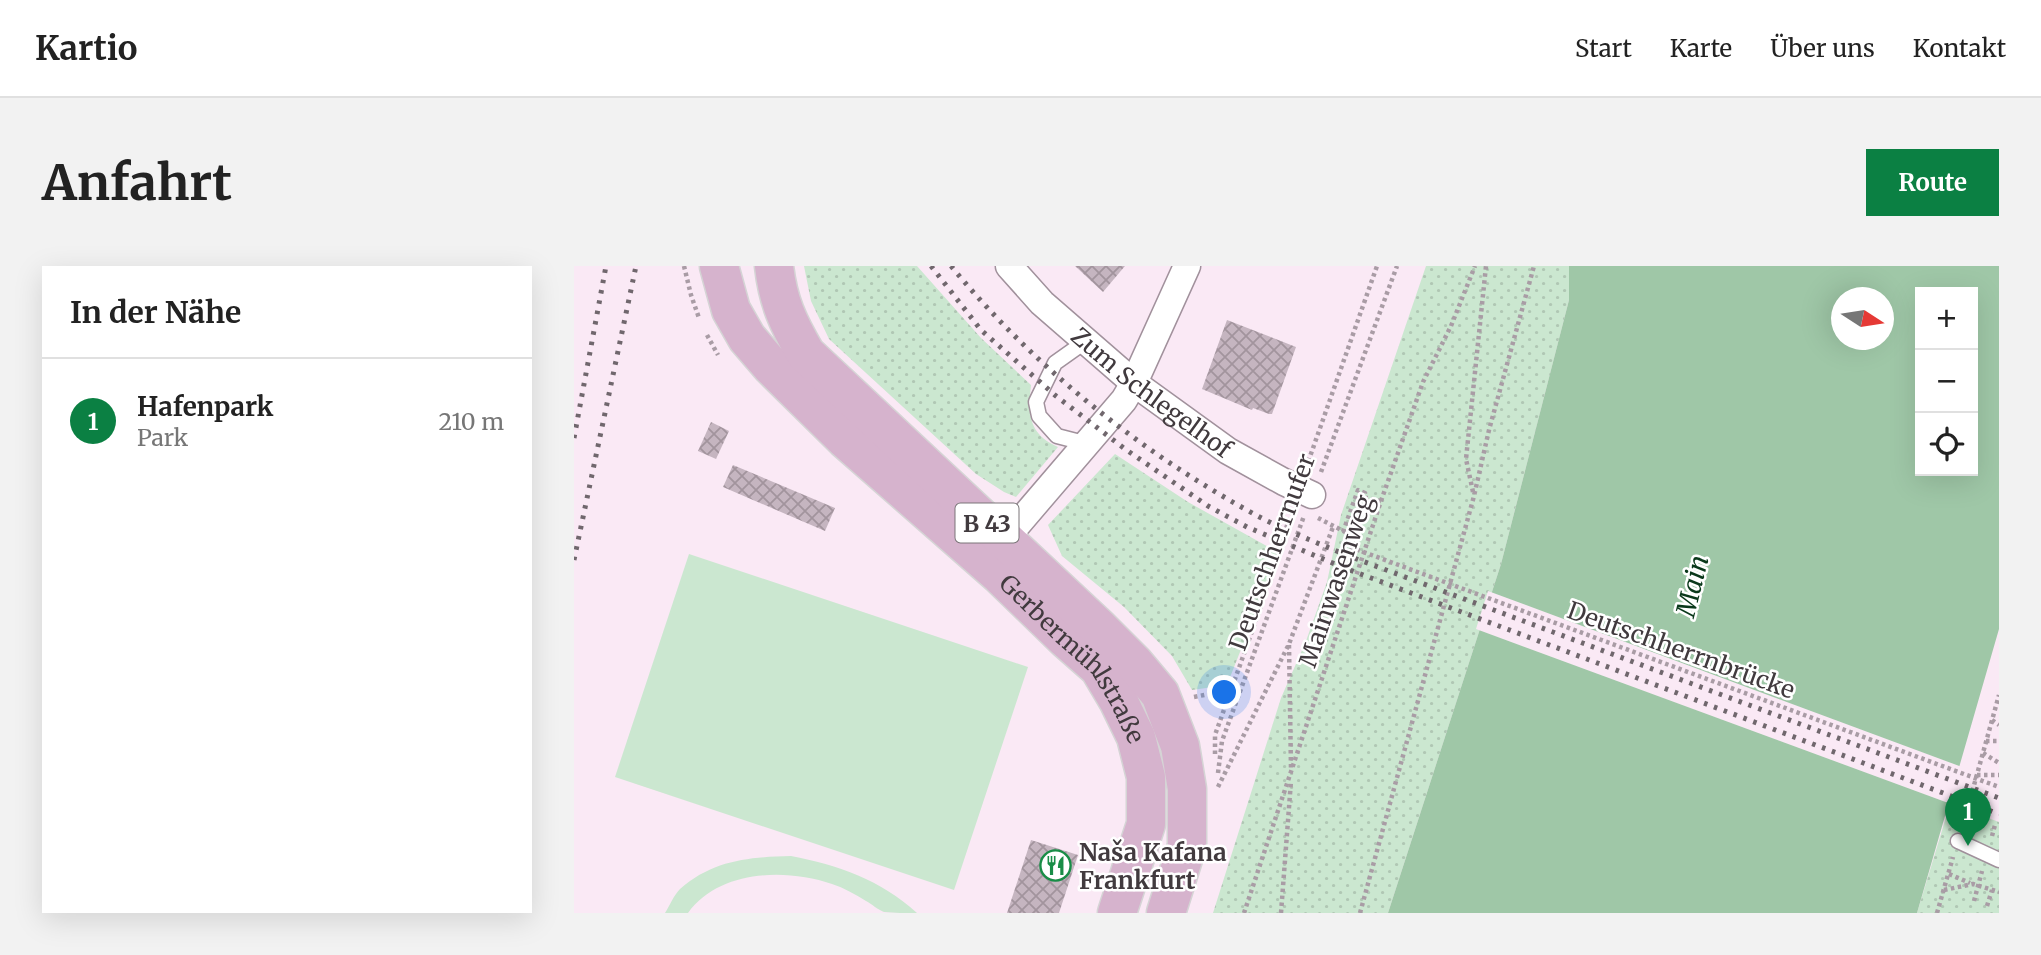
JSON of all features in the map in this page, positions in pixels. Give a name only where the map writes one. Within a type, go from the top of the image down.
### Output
[{"type":"main road","name":"Gerbermühlstraße","points":[[719,266],[731,310],[747,338],[772,367],[845,439],[1099,628],[1160,694],[1180,746],[1187,789],[1187,846],[1166,913]]},
{"type":"main road","name":"Gerbermühlstraße","points":[[774,266],[777,289],[787,321],[806,354],[1002,557],[1066,639],[1099,668],[1118,700],[1136,737],[1146,777],[1146,824],[1117,913]]},
{"type":"street","name":"Zum Schlegelhof","points":[[1009,266],[1042,303],[1134,383],[1228,451],[1284,482],[1316,508]]},
{"type":"street","points":[[1002,557],[1087,444],[1124,400],[1187,266]]},
{"type":"lane","points":[[1086,341],[1055,363],[1036,402],[1040,416],[1057,436],[1087,444]]},
{"type":"lane","points":[[1956,848],[1999,860]]},
{"type":"path","name":"Deutschherrnufer","points":[[1215,793],[1222,741],[1240,688],[1316,508],[1397,266]]},
{"type":"path","name":"Mainwasenweg","points":[[1244,913],[1423,382],[1451,326],[1475,266]]},
{"type":"path","points":[[1474,496],[1466,459],[1486,266]]},
{"type":"path","points":[[1360,913],[1534,266]]},
{"type":"path","name":"Deutschherrnbrücke","points":[[1343,531],[1358,490],[1365,493],[1346,545],[1350,547],[1999,787]]},
{"type":"path","points":[[1316,508],[1333,527],[1353,536],[1367,498],[1381,501]]},
{"type":"path","points":[[1215,793],[1289,644],[1333,527]]},
{"type":"path","points":[[1282,913],[1291,774],[1289,644]]},
{"type":"path","points":[[1186,699],[1240,688]]},
{"type":"path","points":[[1215,793],[1215,735],[1230,690]]},
{"type":"path","points":[[1937,913],[1999,695]]},
{"type":"path","points":[[1992,720],[1999,725]]},
{"type":"path","points":[[1986,741],[1999,741]]},
{"type":"path","points":[[1983,753],[1999,763]]},
{"type":"path","points":[[1977,775],[1999,775]]},
{"type":"path","points":[[1949,874],[1999,892]]},
{"type":"path","points":[[1944,890],[1987,880]]},
{"type":"path","points":[[1987,905],[1992,890]]},
{"type":"shaded area","points":[[804,266],[917,266],[981,338],[1031,385],[1030,414],[1035,429],[1048,442],[1058,447],[1016,497],[976,474],[829,339],[811,301]]},
{"type":"shaded area","points":[[1426,266],[1569,266],[1569,300],[1501,564],[1388,913],[1213,913],[1281,698],[1306,641],[1327,582],[1341,515]]},
{"type":"shaded area","points":[[1115,454],[1188,502],[1279,553],[1227,685],[1192,690],[1172,656],[1124,607],[1062,556],[1048,525]]},
{"type":"shaded area","points":[[689,554],[1028,667],[954,890],[615,777]]},
{"type":"shaded area","points":[[1950,804],[1999,822],[1999,913],[1917,913]]},
{"type":"shaded area","points":[[791,856],[842,869],[874,883],[917,913],[884,912],[832,884],[814,879],[774,875],[754,876],[717,888],[701,899],[688,913],[665,913],[680,889],[705,872],[746,859]]},
{"type":"water","name":"Main","points":[[1569,266],[1999,266],[1999,629],[1917,913],[1388,913],[1501,564],[1569,300]]},
{"type":"pier","points":[[1488,591],[1962,767],[1951,804],[1476,629]]},
{"type":"building","points":[[1075,266],[1125,266],[1103,292]]},
{"type":"building","points":[[1227,320],[1296,347],[1272,414],[1253,408],[1252,410],[1202,389]]},
{"type":"building","points":[[711,422],[729,431],[716,459],[698,451]]},
{"type":"building","points":[[733,465],[835,508],[825,531],[723,487]]},
{"type":"building","points":[[1031,840],[1078,855],[1059,913],[1007,913]]},
{"type":"railway","points":[[574,438],[606,266]]},
{"type":"railway","points":[[574,560],[636,266]]},
{"type":"railway","points":[[931,266],[981,330],[1056,396],[1125,449],[1208,506],[1247,527],[1342,567],[1999,814]]},
{"type":"railway","points":[[951,266],[1017,338],[1090,404],[1170,463],[1265,520],[1346,555],[1999,798]]},
{"type":"place","name":"Hafenpark","points":[[1968,846]]},
{"type":"place","name":"Naša Kafana Frankfurt","points":[[1056,866]]}]
